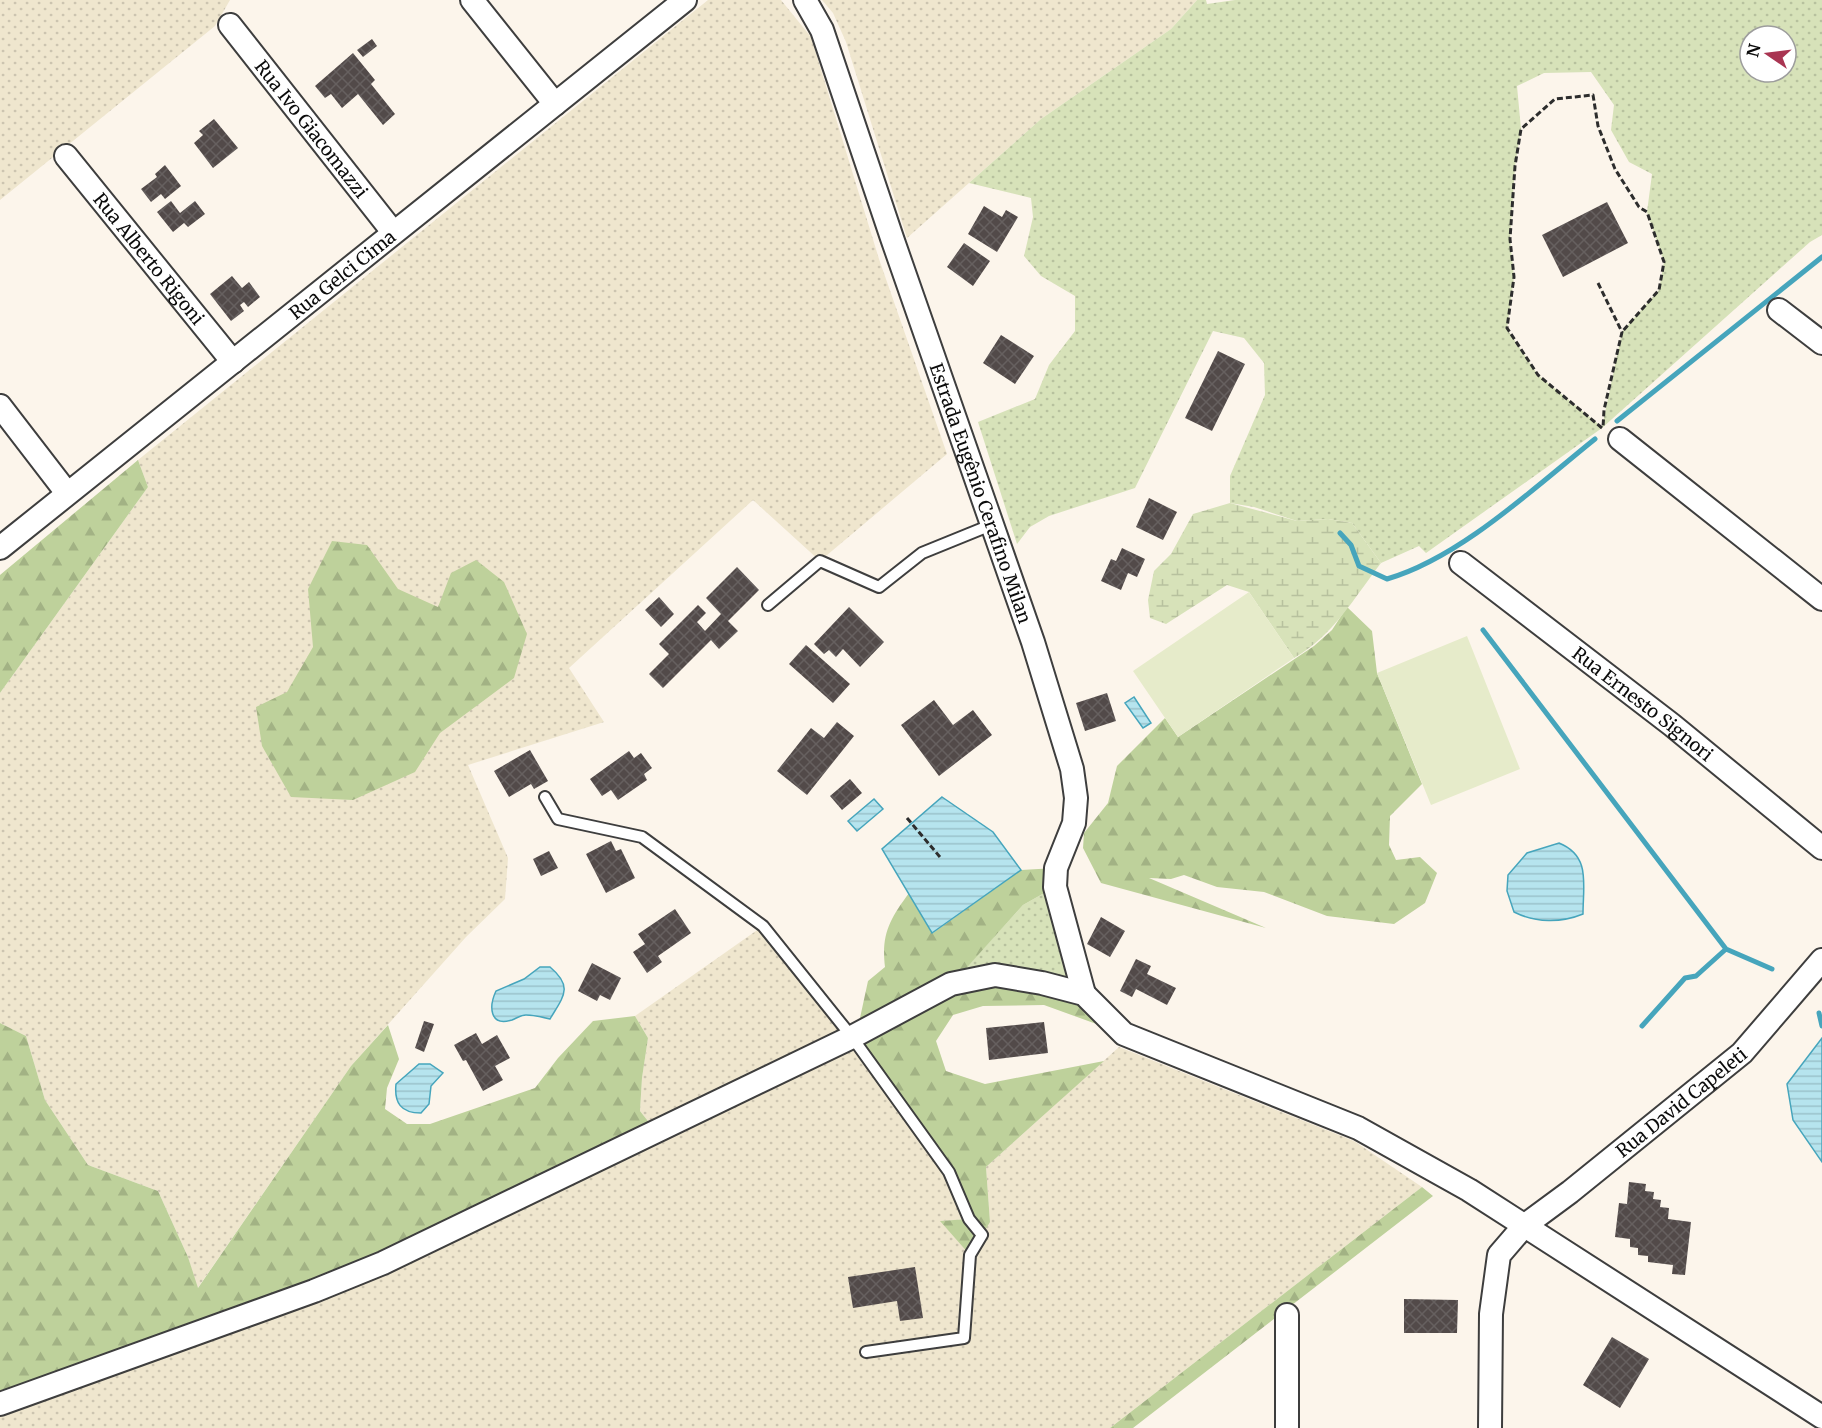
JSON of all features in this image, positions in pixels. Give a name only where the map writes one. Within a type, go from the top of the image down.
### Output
[{"type":"street","points":[[472,0],[555,104]]},
{"type":"street","name":"Rua Gelci Cima","points":[[0,548],[685,0]]},
{"type":"street","name":"Estrada Eugênio Cerafino Milan","points":[[805,0],[822,30],[1033,642],[1072,769],[1076,798],[1074,823],[1056,868],[1055,887],[1084,994]]},
{"type":"street","name":"Rua Ivo Giacomazzi","points":[[230,26],[393,232]]},
{"type":"street","name":"Rua Alberto Rigoni","points":[[66,156],[233,362]]},
{"type":"street","points":[[1779,309],[1822,343]]},
{"type":"street","points":[[0,406],[67,493]]},
{"type":"street","points":[[1611,434],[1822,599]]},
{"type":"street","name":"Rua Ernesto Signori","points":[[1461,563],[1672,725],[1822,848]]},
{"type":"street","name":"Rua David Capeleti","points":[[1490,1428],[1491,1314],[1499,1255],[1524,1226],[1570,1192],[1742,1053],[1822,960]]},
{"type":"street","points":[[0,1404],[314,1291],[383,1263],[852,1037],[951,984],[995,975],[1042,983],[1084,994],[1124,1034],[1358,1128],[1468,1190],[1822,1417]]},
{"type":"street","points":[[1287,1315],[1287,1428]]},
{"type":"lane","points":[[768,605],[820,561],[879,586],[922,553],[991,525]]},
{"type":"lane","points":[[544,797],[558,819],[642,837],[763,926],[852,1037],[949,1172],[969,1219],[982,1235],[970,1255],[964,1338],[867,1352]]},
{"type":"path","points":[[1611,434],[1538,375],[1507,328],[1514,277],[1510,239],[1515,166],[1521,129],[1555,99],[1593,95],[1598,126],[1615,170],[1639,207],[1647,212],[1664,262],[1659,290],[1622,332]]},
{"type":"path","points":[[1598,283],[1622,332],[1611,434]]},
{"type":"path","points":[[907,818],[940,857]]},
{"type":"shaded area","points":[[0,0],[230,0],[215,26],[0,200]]},
{"type":"shaded area","points":[[708,0],[781,0],[811,37],[879,259],[947,454],[820,561],[753,500],[569,668],[604,722],[468,765],[508,858],[505,899],[466,937],[351,1066],[197,1289],[188,1257],[158,1191],[88,1165],[45,1100],[26,1036],[0,1023],[0,693],[148,487],[138,460]]},
{"type":"shaded area","points":[[822,0],[1197,0],[1171,29],[1041,119],[907,238],[846,42],[833,13]]},
{"type":"shaded area","points":[[763,926],[949,1172],[969,1219],[941,1221],[990,1222],[986,1167],[1119,1047],[1354,1141],[1422,1187],[1110,1428],[0,1428],[0,1404],[654,1129],[640,1111],[648,1038],[635,1016]]},
{"type":"green space","points":[[1197,0],[1206,0],[1207,4],[1235,0],[1822,0],[1822,235],[1810,242],[1602,428],[1426,553],[1419,546],[1381,563],[1352,523],[1328,519],[1297,521],[1254,507],[1230,503],[1230,476],[1265,395],[1264,363],[1244,338],[1213,331],[1135,488],[1049,516],[1030,527],[1017,544],[978,422],[1035,399],[1049,365],[1075,331],[1075,296],[1041,276],[1024,256],[1033,217],[1031,198],[969,183],[1041,119],[1171,29]],"holes":[[[1591,72],[1614,105],[1611,130],[1629,162],[1652,174],[1647,212],[1664,262],[1659,290],[1622,332],[1602,427],[1538,375],[1507,329],[1514,277],[1510,239],[1515,166],[1521,129],[1517,86],[1544,73]]]},
{"type":"green space","points":[[138,460],[148,487],[0,693],[0,575]]},
{"type":"green space","points":[[1230,503],[1297,521],[1328,519],[1352,523],[1381,563],[1332,628],[1294,658],[1249,592],[1227,585],[1166,624],[1150,618],[1148,600],[1154,571],[1171,554],[1193,514]]},
{"type":"green space","points":[[332,541],[367,545],[398,589],[438,607],[451,573],[476,560],[504,582],[527,634],[514,678],[440,733],[415,772],[353,800],[291,797],[262,746],[256,707],[287,692],[313,647],[308,589]]},
{"type":"green space","points":[[1249,592],[1294,658],[1178,737],[1133,671]]},
{"type":"green space","points":[[1347,607],[1372,631],[1377,673],[1422,784],[1390,816],[1389,845],[1396,860],[1420,857],[1437,873],[1425,903],[1394,924],[1327,916],[1264,892],[1217,887],[1184,875],[1171,879],[1149,878],[1266,928],[1101,883],[1083,848],[1084,833],[1108,803],[1117,766],[1165,718],[1178,737],[1314,646],[1332,630]]},
{"type":"green space","points":[[1467,636],[1520,769],[1431,805],[1377,673]]},
{"type":"green space","points":[[1056,868],[1055,887],[1023,905],[952,984],[995,975],[1084,994],[1124,1034],[1044,1005],[983,1006],[953,1015],[936,1041],[946,1071],[985,1084],[1104,1061],[986,1167],[990,1222],[970,1255],[940,1221],[968,1219],[949,1172],[852,1037],[869,1028],[860,1018],[868,981],[885,967],[884,945],[888,927],[909,893],[933,933],[1021,870]]},
{"type":"green space","points":[[1055,887],[1084,994],[951,984],[1023,905]]},
{"type":"green space","points":[[635,1016],[648,1038],[640,1111],[655,1130],[383,1263],[0,1404],[0,1023],[26,1036],[45,1100],[88,1165],[158,1191],[188,1257],[198,1288],[351,1066],[388,1025],[399,1059],[387,1088],[385,1109],[407,1124],[430,1124],[535,1088],[558,1058],[593,1021]]},
{"type":"green space","points":[[1422,1187],[1433,1196],[1133,1428],[1110,1428]]},
{"type":"water","points":[[1134,697],[1151,723],[1143,728],[1125,703]]},
{"type":"water","points":[[942,797],[993,832],[1021,870],[932,933],[882,849]]},
{"type":"water","points":[[874,799],[883,809],[857,831],[848,821]]},
{"type":"water","points":[[1559,843],[1576,855],[1581,863],[1584,882],[1583,914],[1548,921],[1522,916],[1514,912],[1507,891],[1508,875],[1527,853]]},
{"type":"water","points":[[540,967],[550,967],[562,980],[564,986],[562,998],[550,1019],[526,1015],[504,1021],[495,1018],[492,1003],[496,991],[524,979]]},
{"type":"water","points":[[1822,1038],[1822,1162],[1793,1120],[1787,1084]]},
{"type":"water","points":[[419,1064],[430,1064],[443,1073],[431,1086],[429,1104],[421,1113],[414,1113],[400,1106],[396,1097],[396,1084]]},
{"type":"building","points":[[372,39],[377,46],[363,57],[357,50]]},
{"type":"building","points":[[353,53],[375,80],[371,84],[395,114],[383,125],[358,94],[342,108],[331,94],[325,98],[315,86]]},
{"type":"building","points":[[214,119],[238,148],[213,168],[194,143],[203,135],[199,131]]},
{"type":"building","points":[[165,165],[181,186],[165,199],[161,194],[151,202],[141,189],[157,177],[155,174]]},
{"type":"building","points":[[171,201],[180,213],[195,201],[205,214],[188,227],[184,223],[173,232],[157,212]]},
{"type":"building","points":[[1607,202],[1628,243],[1563,277],[1542,235]]},
{"type":"building","points":[[984,206],[1002,217],[1006,210],[1018,217],[997,252],[968,234]]},
{"type":"building","points":[[964,243],[990,261],[973,286],[947,267]]},
{"type":"building","points":[[232,276],[242,288],[249,282],[260,297],[248,307],[244,302],[240,305],[244,311],[231,321],[210,294]]},
{"type":"building","points":[[1001,335],[1034,356],[1015,384],[983,363]]},
{"type":"building","points":[[1218,351],[1245,364],[1212,431],[1185,418]]},
{"type":"building","points":[[1149,498],[1177,512],[1163,540],[1136,527]]},
{"type":"building","points":[[1122,548],[1145,559],[1137,577],[1128,573],[1121,590],[1101,581],[1111,559],[1116,561]]},
{"type":"building","points":[[737,567],[759,590],[728,621],[738,631],[719,649],[711,640],[663,688],[649,674],[669,654],[659,644],[698,605],[706,613],[697,622],[705,631],[721,614],[706,598]]},
{"type":"building","points":[[659,597],[674,614],[661,627],[645,610]]},
{"type":"building","points":[[849,607],[884,642],[860,667],[843,649],[836,657],[829,650],[824,654],[814,644]]},
{"type":"building","points":[[806,645],[850,684],[833,703],[789,664]]},
{"type":"building","points":[[1107,693],[1116,721],[1085,731],[1076,703]]},
{"type":"building","points":[[934,700],[953,725],[973,710],[992,735],[939,776],[901,725]]},
{"type":"building","points":[[837,722],[854,736],[807,795],[777,771],[811,728],[824,738]]},
{"type":"building","points":[[530,750],[548,781],[534,789],[531,784],[509,797],[494,771]]},
{"type":"building","points":[[629,751],[634,758],[641,753],[652,768],[644,774],[647,780],[618,800],[611,790],[602,796],[590,779]]},
{"type":"building","points":[[850,779],[862,793],[842,810],[830,796]]},
{"type":"building","points":[[611,841],[616,851],[621,849],[635,878],[606,893],[586,854]]},
{"type":"building","points":[[549,851],[558,868],[541,876],[533,859]]},
{"type":"building","points":[[675,909],[691,933],[658,956],[662,962],[647,973],[633,952],[645,944],[638,934]]},
{"type":"building","points":[[1101,917],[1125,931],[1110,957],[1087,944]]},
{"type":"building","points":[[1136,959],[1151,966],[1147,974],[1176,988],[1167,1005],[1136,989],[1132,997],[1120,991]]},
{"type":"building","points":[[592,963],[621,978],[610,1000],[600,995],[597,1001],[578,991]]},
{"type":"building","points":[[424,1021],[434,1024],[424,1052],[415,1048]]},
{"type":"building","points":[[1044,1022],[1048,1053],[989,1060],[986,1028]]},
{"type":"building","points":[[476,1033],[482,1044],[497,1035],[510,1058],[495,1066],[503,1080],[483,1091],[466,1060],[463,1061],[454,1045]]},
{"type":"building","points":[[1629,1182],[1646,1184],[1645,1191],[1654,1192],[1653,1199],[1661,1200],[1660,1207],[1669,1208],[1668,1219],[1691,1222],[1685,1275],[1672,1274],[1673,1265],[1648,1262],[1648,1256],[1638,1255],[1638,1248],[1630,1247],[1630,1239],[1615,1237],[1619,1203],[1627,1204]]},
{"type":"building","points":[[915,1267],[923,1318],[900,1321],[897,1301],[853,1308],[848,1277]]},
{"type":"building","points":[[1404,1299],[1458,1300],[1457,1333],[1404,1333]]},
{"type":"building","points":[[1612,1337],[1649,1359],[1620,1408],[1583,1385]]},
{"type":"waterway","points":[[1617,421],[1822,257]]},
{"type":"waterway","points":[[1340,533],[1351,545],[1359,566],[1387,579],[1414,569],[1469,538],[1522,499],[1595,439]]},
{"type":"waterway","points":[[1483,630],[1726,949],[1772,969]]},
{"type":"waterway","points":[[1642,1026],[1685,978],[1696,976],[1726,949]]},
{"type":"waterway","points":[[1819,1013],[1822,1026]]}]
